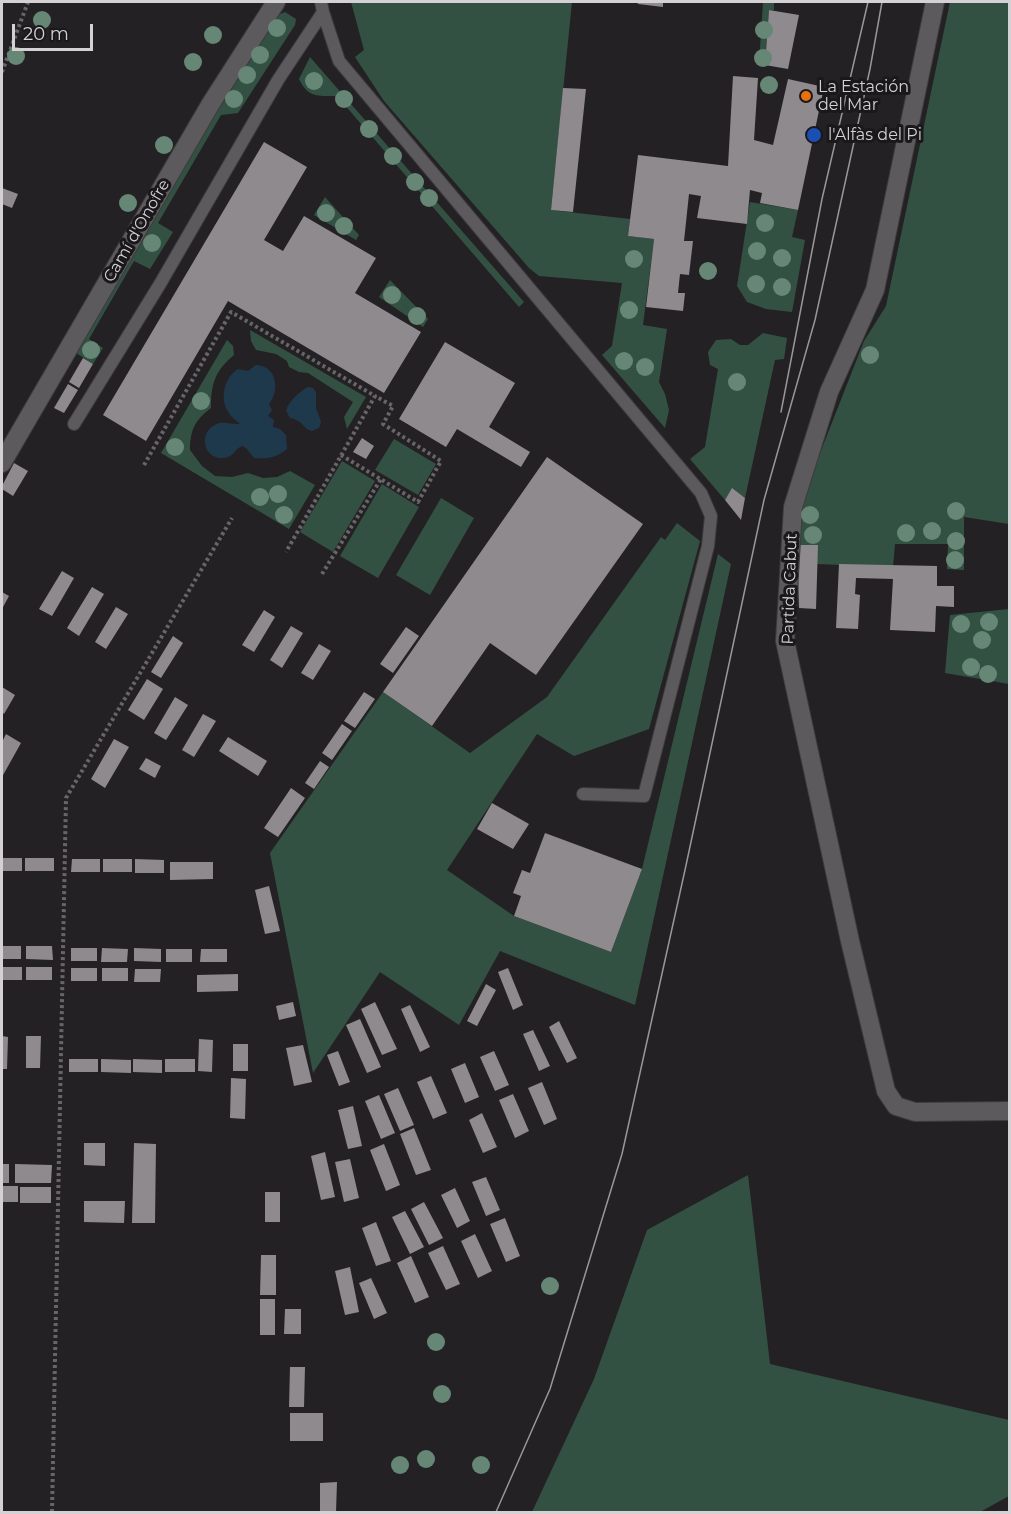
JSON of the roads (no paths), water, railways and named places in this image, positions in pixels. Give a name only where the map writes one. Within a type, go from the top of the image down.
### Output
[{"type":"street","name":"Camí d'Onofre","points":[[2,462],[210,105],[276,2]]},
{"type":"street","name":"Partida Cabut","points":[[935,2],[875,290],[829,392],[793,507],[785,642],[850,941],[886,1091],[896,1106],[915,1112],[1010,1111]]},
{"type":"lane","points":[[74,424],[160,284],[322,7]]},
{"type":"lane","points":[[322,7],[339,61],[701,493],[711,516],[708,546],[644,796],[583,794]]},
{"type":"water","points":[[256,365],[263,366],[272,374],[275,392],[269,404],[272,410],[268,416],[274,420],[273,427],[280,429],[286,435],[287,449],[272,457],[254,458],[242,446],[228,457],[213,456],[208,452],[205,440],[210,428],[220,423],[240,424],[226,408],[224,389],[226,383],[238,369],[248,371]]},
{"type":"water","points":[[308,387],[313,388],[316,392],[316,408],[321,422],[319,428],[312,431],[290,418],[286,411],[295,397]]},
{"type":"tram line","points":[[781,412],[822,199],[868,2]]},
{"type":"tram line","points":[[496,1512],[550,1389],[622,1154],[764,500],[815,320],[870,69],[882,2]]},
{"type":"place","name":"La Estación del Mar","points":[[806,96]]},
{"type":"place","name":"l'Alfàs del Pi","points":[[814,135]]}]
